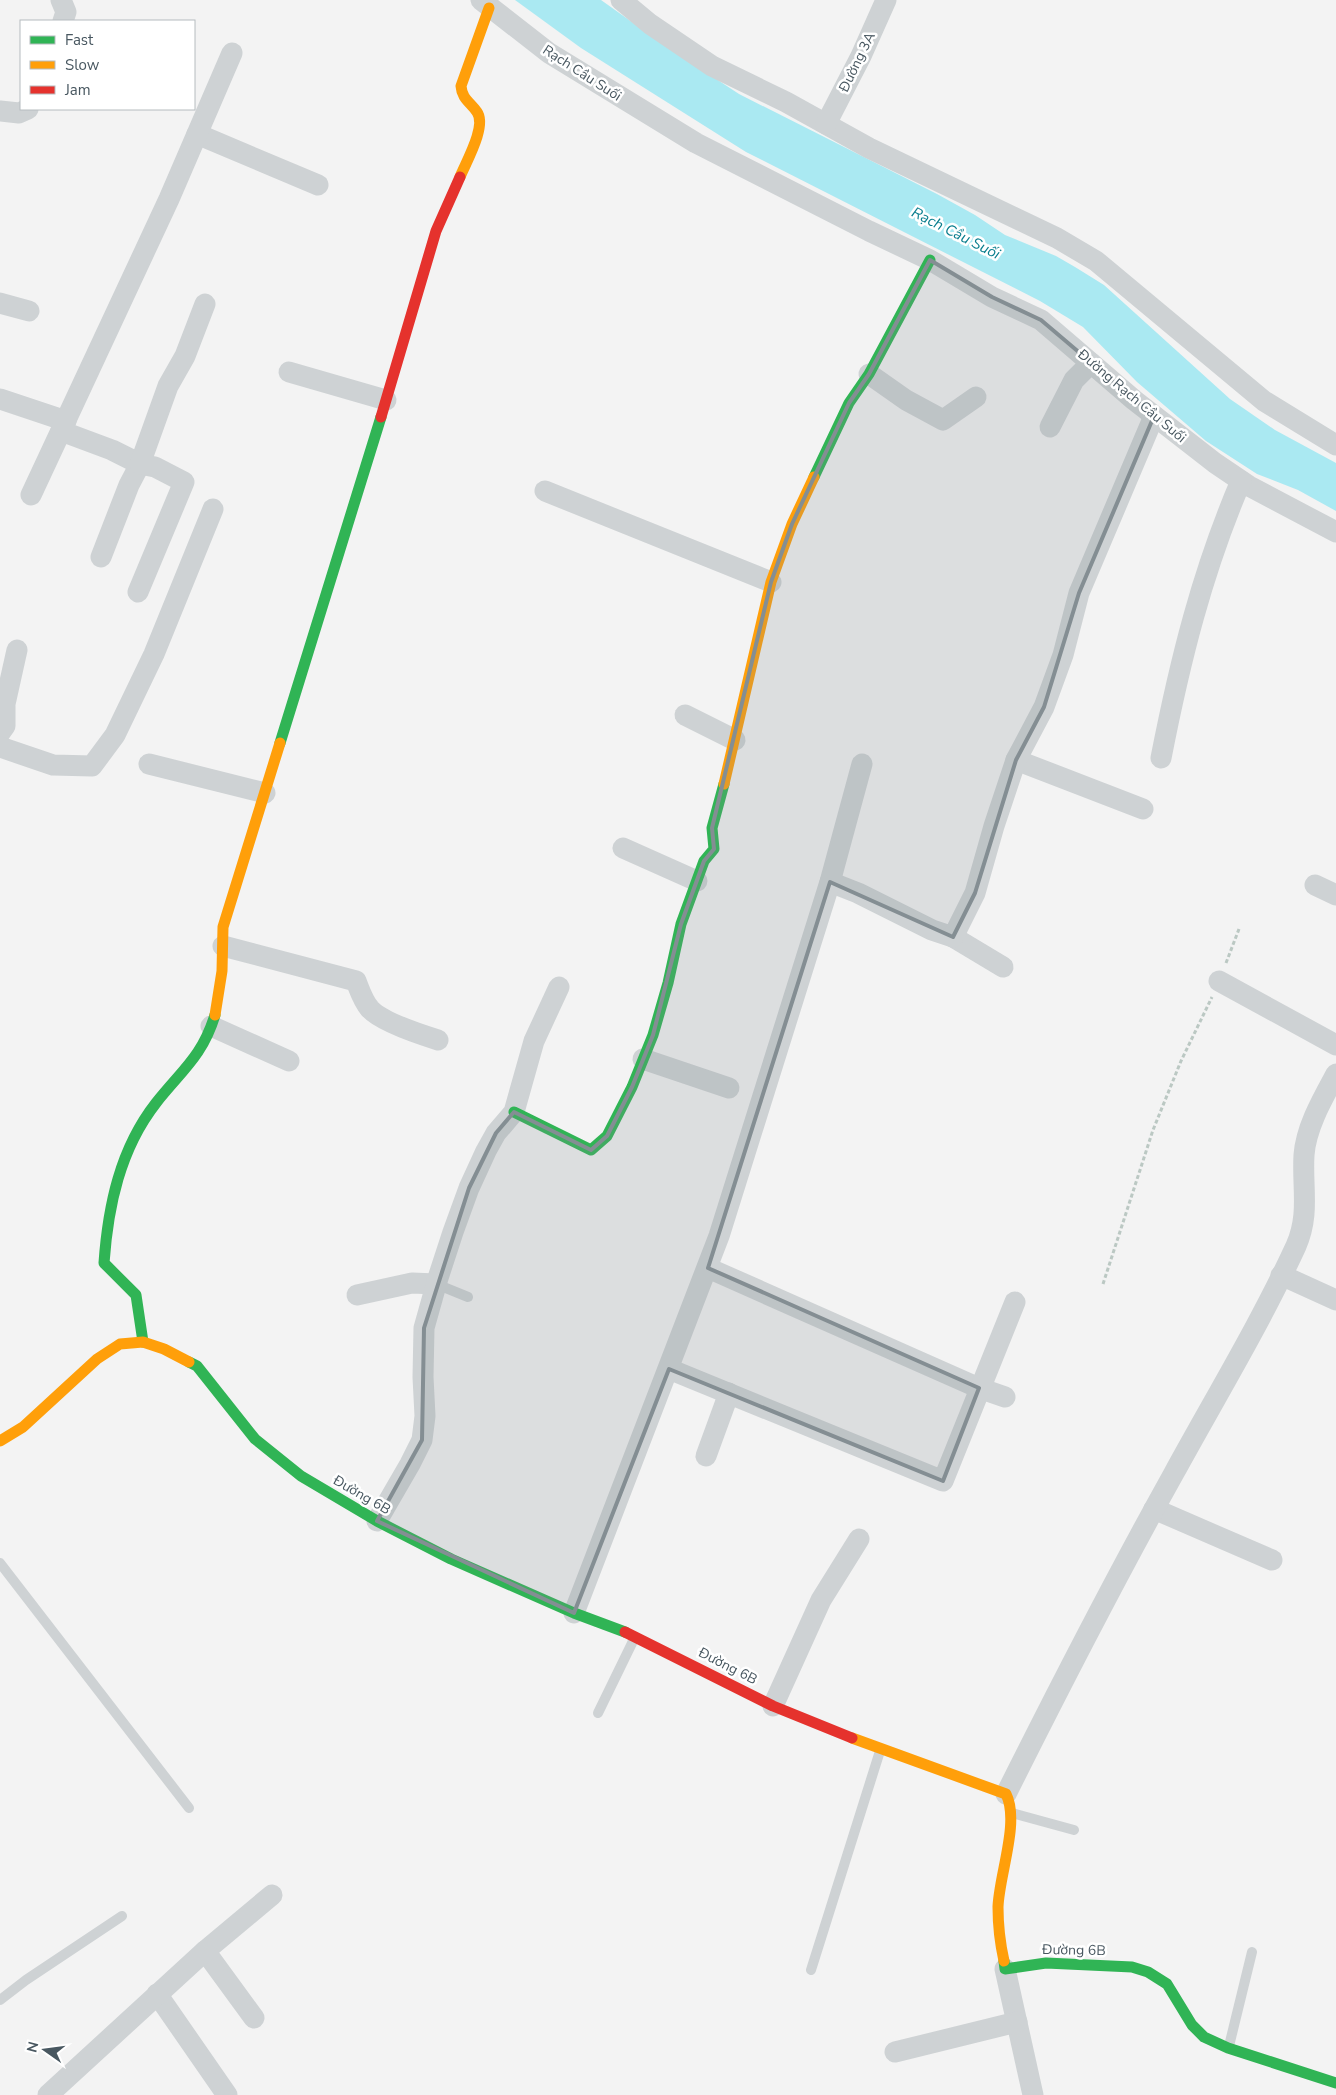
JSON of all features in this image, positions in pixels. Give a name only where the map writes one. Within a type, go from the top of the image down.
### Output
[{"type":"street","points":[[61,0],[66,12],[63,20]]},
{"type":"street","points":[[621,0],[650,24],[712,66],[869,148],[1057,238],[1096,261],[1264,401],[1336,445]]},
{"type":"street","name":"Đường 3A","points":[[826,124],[861,56],[886,0]]},
{"type":"street","points":[[143,1342],[136,1294],[104,1263],[106,1227],[120,1173],[139,1128],[157,1102],[185,1073],[205,1042],[211,1026],[223,973],[223,926],[386,400],[436,231],[452,198],[481,125],[479,111],[466,101],[460,93],[485,4]]},
{"type":"street","name":"Rạch Cầu Suối","points":[[485,4],[549,52],[696,143],[930,260]]},
{"type":"street","points":[[31,495],[169,199],[232,53]]},
{"type":"street","points":[[0,111],[19,113],[26,110]]},
{"type":"street","points":[[197,134],[318,185]]},
{"type":"street","points":[[514,1112],[591,1150],[607,1136],[632,1087],[653,1035],[668,983],[681,924],[704,861],[714,849],[712,828],[735,740],[771,582],[792,524],[849,403],[870,374],[930,260]]},
{"type":"street","name":"Đường Rạch Cầu Suối","points":[[930,260],[992,297],[1041,320],[1154,416],[1241,480],[1336,532]]},
{"type":"street","points":[[0,303],[28,311]]},
{"type":"street","points":[[101,557],[129,485],[140,464],[168,386],[185,356],[204,304]]},
{"type":"street","points":[[1050,427],[1074,380],[1091,363]]},
{"type":"street","points":[[289,372],[386,400]]},
{"type":"street","points":[[870,374],[906,400],[943,420],[976,397]]},
{"type":"street","points":[[0,399],[64,426],[140,464],[155,467],[184,482],[138,592]]},
{"type":"street","points":[[953,937],[975,893],[994,826],[1016,760],[1044,707],[1062,655],[1079,594],[1154,416]]},
{"type":"street","points":[[1162,758],[1173,694],[1195,609],[1213,549],[1241,480]]},
{"type":"street","points":[[544,491],[771,582]]},
{"type":"street","points":[[0,747],[53,766],[92,766],[116,735],[154,654],[213,509]]},
{"type":"street","points":[[0,733],[5,726],[5,704],[17,650]]},
{"type":"street","points":[[685,715],[735,740]]},
{"type":"street","points":[[1016,760],[1143,809]]},
{"type":"street","points":[[149,764],[265,793]]},
{"type":"street","points":[[574,1613],[708,1268],[830,882],[862,764]]},
{"type":"street","points":[[623,848],[697,881]]},
{"type":"street","points":[[830,882],[858,893],[932,930],[953,937],[1003,967]]},
{"type":"street","points":[[1315,885],[1336,895]]},
{"type":"street","points":[[223,946],[356,982],[362,998],[371,1011],[407,1030],[438,1040]]},
{"type":"street","points":[[1219,981],[1336,1045]]},
{"type":"street","points":[[377,1521],[422,1440],[425,1416],[423,1377],[424,1328],[436,1284],[469,1188],[482,1158],[496,1133],[514,1112],[534,1040],[559,987]]},
{"type":"street","points":[[211,1026],[289,1061]]},
{"type":"street","points":[[643,1059],[728,1088]]},
{"type":"street","points":[[1033,2095],[999,1936],[998,1906],[1009,1803],[1052,1701],[1281,1275],[1302,1230],[1306,1207],[1304,1155],[1308,1133],[1336,1074]]},
{"type":"street","points":[[708,1268],[979,1388],[1005,1397]]},
{"type":"street","points":[[1281,1275],[1336,1300]]},
{"type":"street","points":[[357,1295],[412,1283],[436,1284]]},
{"type":"street","points":[[669,1369],[943,1481],[1015,1302]]},
{"type":"street","name":"Đường 6B","points":[[0,1441],[22,1427],[97,1359],[120,1344],[143,1342],[164,1349],[197,1366],[255,1439],[301,1476],[377,1521],[451,1559],[574,1613],[636,1636],[773,1706],[1009,1803]]},
{"type":"street","points":[[706,1456],[729,1394]]},
{"type":"street","points":[[1154,1509],[1272,1560]]},
{"type":"street","points":[[773,1706],[821,1600],[859,1538]]},
{"type":"street","points":[[48,2095],[205,1951],[272,1895]]},
{"type":"street","points":[[205,1951],[254,2018]]},
{"type":"street","name":"Đường 6B","points":[[1005,1969],[1046,1963],[1132,1967],[1148,1972],[1166,1984],[1192,2025],[1204,2037],[1228,2048],[1336,2083]]},
{"type":"street","points":[[157,1994],[227,2095]]},
{"type":"street","points":[[895,2052],[1017,2022]]},
{"type":"lane","points":[[436,1284],[468,1297]]},
{"type":"lane","points":[[0,1563],[189,1808]]},
{"type":"lane","points":[[598,1712],[636,1636]]},
{"type":"lane","points":[[811,1970],[880,1750]]},
{"type":"lane","points":[[1009,1803],[1074,1830]]},
{"type":"lane","points":[[0,2000],[26,1980],[122,1916]]},
{"type":"lane","points":[[1228,2048],[1252,1952]]},
{"type":"path","points":[[1103,1284],[1153,1130],[1181,1061],[1219,981],[1239,929]]},
{"type":"highlighted area","points":[[930,260],[992,297],[1041,320],[1154,416],[1079,593],[1044,707],[1016,760],[975,893],[953,937],[830,882],[708,1268],[979,1388],[943,1481],[669,1369],[574,1613],[377,1521],[422,1440],[424,1328],[469,1188],[496,1133],[514,1112],[591,1150],[607,1136],[632,1087],[653,1035],[681,924],[704,861],[714,849],[712,828],[771,582],[792,524],[849,403],[869,374]]},
{"type":"water","points":[[515,0],[601,0],[739,94],[937,194],[975,215],[1005,235],[1056,256],[1104,285],[1230,399],[1275,430],[1336,463],[1336,511],[1298,490],[1257,474],[1206,441],[1137,382],[1083,327],[1040,301],[746,152],[581,48]]},
{"type":"traffic: fast","points":[[814,477],[849,403],[869,374],[930,260]]},
{"type":"traffic: fast","points":[[280,743],[381,417]]},
{"type":"traffic: fast","points":[[514,1112],[591,1150],[607,1136],[632,1087],[653,1035],[668,983],[681,924],[704,861],[714,849],[712,828],[724,784]]},
{"type":"traffic: fast","points":[[143,1342],[136,1295],[104,1263],[113,1199],[118,1179],[133,1139],[156,1103],[197,1053],[204,1042],[215,1015]]},
{"type":"traffic: fast","points":[[189,1362],[197,1366],[255,1439],[301,1476],[377,1521],[451,1559],[574,1613],[625,1632]]},
{"type":"traffic: fast","points":[[1004,1961],[1005,1969],[1046,1963],[1132,1967],[1148,1972],[1167,1984],[1192,2025],[1204,2037],[1228,2048],[1336,2083]]},
{"type":"traffic: slow","points":[[460,177],[478,135],[479,126],[477,112],[465,97],[461,86],[489,8]]},
{"type":"traffic: slow","points":[[724,784],[771,582],[792,524],[814,477]]},
{"type":"traffic: slow","points":[[215,1015],[222,971],[223,927],[280,743]]},
{"type":"traffic: slow","points":[[0,1441],[23,1427],[97,1359],[120,1344],[143,1342],[164,1349],[189,1362]]},
{"type":"traffic: slow","points":[[852,1738],[1006,1794],[1010,1806],[1010,1834],[998,1907],[998,1921],[1004,1961]]},
{"type":"traffic: jam","points":[[381,417],[436,231],[460,177]]},
{"type":"traffic: jam","points":[[625,1632],[773,1706],[852,1738]]}]
